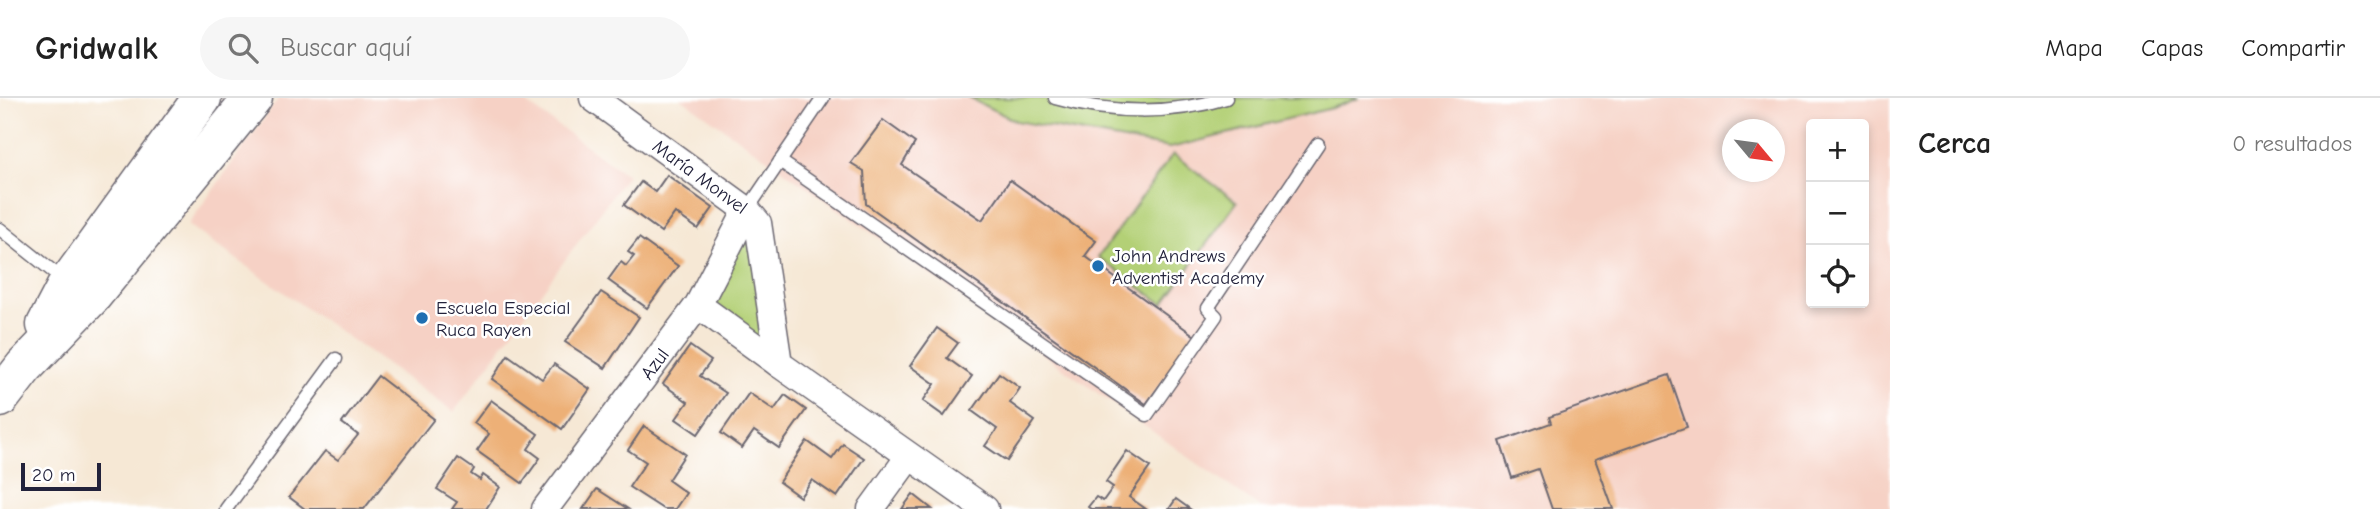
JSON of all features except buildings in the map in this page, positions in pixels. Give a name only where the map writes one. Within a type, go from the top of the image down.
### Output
[{"type":"main road","points":[[24,367],[68,283],[202,98]]},
{"type":"main road","points":[[0,398],[24,367],[92,296],[253,98]]},
{"type":"street","name":"María Monvel","points":[[593,98],[747,210],[758,223],[779,364]]},
{"type":"street","name":"Azul","points":[[545,509],[698,304],[747,210]]},
{"type":"street","points":[[698,304],[908,458],[985,509]]},
{"type":"street","points":[[871,509],[908,458]]},
{"type":"lane","points":[[747,210],[823,98]]},
{"type":"lane","points":[[1055,98],[1079,105],[1139,110],[1197,107],[1226,98]]},
{"type":"lane","points":[[780,161],[1147,415],[1216,316],[1208,308],[1318,144]]},
{"type":"lane","points":[[0,229],[68,283]]},
{"type":"lane","points":[[226,509],[336,359]]},
{"type":"shaded area","name":"Escuela Especial Ruca Rayen","points":[[279,98],[519,98],[627,175],[454,412],[188,225]]},
{"type":"shaded area","points":[[681,98],[969,98],[1016,121],[1332,108],[1359,98],[1890,98],[1890,509],[1262,509]]},
{"type":"green space","points":[[969,98],[1359,98],[1332,108],[1170,148],[1016,121]]},
{"type":"green space","points":[[1173,154],[1237,202],[1163,304],[1098,257]]},
{"type":"green space","points":[[747,221],[771,348],[709,303]]},
{"type":"place","name":"John Andrews Adventist Academy","points":[[1098,266]]},
{"type":"place","name":"Escuela Especial Ruca Rayen","points":[[422,318]]}]
